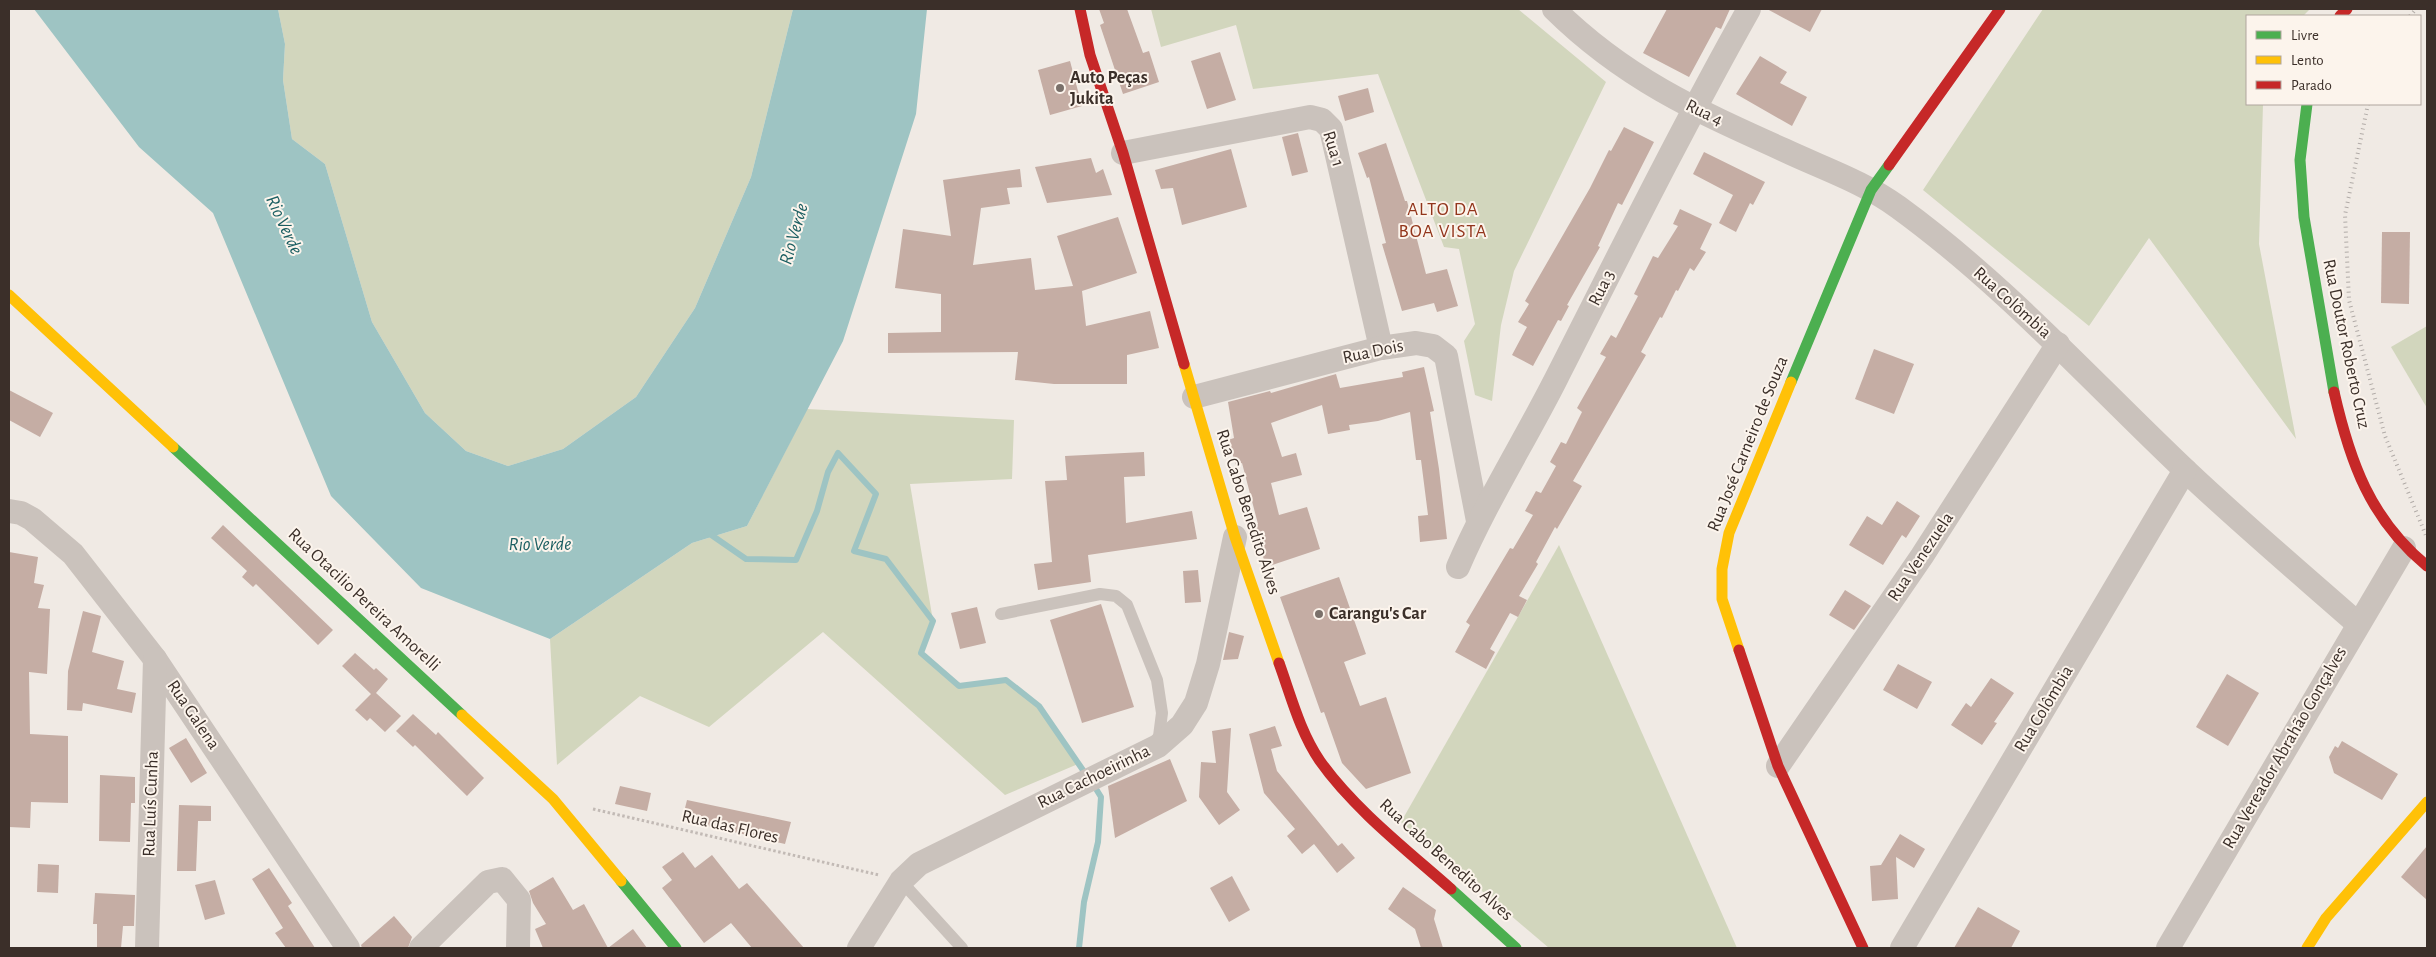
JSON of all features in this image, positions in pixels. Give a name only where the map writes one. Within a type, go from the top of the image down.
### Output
[{"type":"main road","name":"Rua Cabo Benedito Alves","points":[[1080,9],[1090,55],[1123,153],[1235,537],[1303,730],[1320,762],[1346,792],[1396,840],[1516,948]]},
{"type":"main road","name":"Rua José Carneiro de Souza","points":[[1863,948],[1778,766],[1722,599],[1722,569],[1729,533],[1871,190],[2000,9]]},
{"type":"main road","name":"Rua Doutor Roberto Cruz","points":[[2307,105],[2303,121],[2301,164],[2306,234],[2331,376],[2343,426],[2362,483],[2385,526],[2404,548],[2427,566]]},
{"type":"main road","name":"Rua Otacilio Pereira Amorelli","points":[[9,295],[553,799],[676,948]]},
{"type":"main road","points":[[2307,948],[2326,918],[2427,802]]},
{"type":"street","name":"Rua 4","points":[[1554,9],[1615,62],[1692,109],[1871,190]]},
{"type":"street","name":"Rua 3","points":[[1458,567],[1478,521],[1535,420],[1692,109],[1748,9]]},
{"type":"street","name":"Rua 1","points":[[1123,153],[1310,117],[1322,120],[1331,129],[1381,348]]},
{"type":"street","name":"Rua Colômbia","points":[[1871,190],[1943,241],[2058,344],[2185,470],[2358,624]]},
{"type":"street","name":"Rua Dois","points":[[1194,397],[1381,348],[1416,343],[1433,346],[1446,356],[1478,521]]},
{"type":"street","name":"Rua Venezuela","points":[[1778,766],[1922,556],[2058,344]]},
{"type":"street","name":"Rua Colômbia","points":[[1902,948],[2185,470]]},
{"type":"street","name":"Rua Galena","points":[[9,511],[21,513],[32,519],[73,554],[155,659],[348,948]]},
{"type":"street","name":"Rua Cachoeirinha","points":[[859,948],[901,880],[919,864],[1158,746],[1182,725],[1196,703],[1208,664],[1235,537]]},
{"type":"street","name":"Rua Vereador Abrahão Gonçalves","points":[[2168,948],[2404,548]]},
{"type":"street","name":"Rua Luís Cunha","points":[[147,948],[155,659]]},
{"type":"street","points":[[421,948],[488,882],[502,879],[519,900],[518,948]]},
{"type":"lane","points":[[1001,614],[1100,594],[1116,596],[1127,605],[1157,680],[1162,713],[1158,746]]},
{"type":"lane","points":[[901,880],[962,948]]},
{"type":"path","name":"Rua das Flores","points":[[591,808],[901,880]]},
{"type":"green space","points":[[278,9],[793,9],[751,177],[695,308],[636,397],[563,449],[508,466],[466,451],[425,413],[372,322],[325,164],[292,139],[283,80],[285,44]]},
{"type":"green space","points":[[1151,9],[1518,9],[1606,82],[1514,271],[1501,325],[1492,401],[1475,395],[1464,341],[1475,324],[1459,249],[1444,247],[1378,74],[1253,89],[1236,25],[1161,47]]},
{"type":"green space","points":[[2043,9],[2310,9],[2304,15],[2246,15],[2246,105],[2263,105],[2259,244],[2296,439],[2149,238],[2089,326],[1923,190]]},
{"type":"green space","points":[[2427,326],[2427,408],[2391,347]]},
{"type":"green space","points":[[807,409],[1014,420],[1012,479],[910,484],[933,621],[921,653],[959,686],[1006,680],[1039,706],[1078,764],[1005,795],[823,632],[709,727],[640,696],[557,765],[550,639],[692,543],[747,526]]},
{"type":"green space","points":[[1559,545],[1737,948],[1549,948],[1401,822]]},
{"type":"water","name":"Rio Verde","points":[[34,9],[278,9],[285,44],[283,80],[292,139],[325,164],[372,322],[425,413],[466,451],[508,466],[563,449],[636,397],[695,308],[751,177],[793,9],[927,9],[916,114],[843,341],[747,526],[692,543],[550,639],[421,588],[331,496],[213,213],[139,147]]},
{"type":"building","points":[[1099,9],[1127,9],[1143,53],[1149,51],[1159,82],[1123,94],[1100,25],[1104,23]]},
{"type":"building","points":[[1667,9],[1730,9],[1721,29],[1716,27],[1689,77],[1643,53]]},
{"type":"building","points":[[1767,9],[1822,9],[1810,32]]},
{"type":"building","points":[[1220,52],[1236,100],[1207,109],[1191,61]]},
{"type":"building","points":[[1760,56],[1787,72],[1780,83],[1807,97],[1792,126],[1736,94]]},
{"type":"building","name":"Auto Peças Jukita","points":[[1070,61],[1082,106],[1050,115],[1038,70]]},
{"type":"building","points":[[1368,88],[1374,112],[1345,121],[1338,96]]},
{"type":"building","points":[[1624,127],[1654,142],[1622,205],[1618,203],[1598,246],[1600,247],[1567,305],[1569,306],[1561,321],[1558,320],[1533,366],[1512,355],[1527,327],[1518,322],[1529,304],[1525,301],[1590,188],[1609,150],[1611,151]]},
{"type":"building","points":[[1298,133],[1308,172],[1292,176],[1282,137]]},
{"type":"building","points":[[1386,143],[1405,201],[1407,201],[1426,274],[1447,269],[1458,306],[1437,312],[1434,303],[1402,311],[1382,244],[1386,243],[1369,177],[1367,178],[1358,153]]},
{"type":"building","points":[[1231,149],[1247,207],[1182,225],[1173,188],[1161,189],[1155,170]]},
{"type":"building","points":[[1704,152],[1765,182],[1753,205],[1750,203],[1736,232],[1719,223],[1733,195],[1693,174]]},
{"type":"building","points":[[1091,158],[1096,173],[1103,169],[1112,195],[1047,203],[1035,167]]},
{"type":"building","points":[[1020,169],[1022,187],[1007,188],[1010,204],[981,208],[973,265],[1031,258],[1035,290],[1073,286],[1057,236],[1118,217],[1137,273],[1082,291],[1086,326],[1150,311],[1159,348],[1127,355],[1127,384],[1054,384],[1015,380],[1018,352],[888,353],[888,333],[941,332],[941,294],[895,288],[903,229],[951,236],[943,180]]},
{"type":"building","points":[[1680,209],[1712,224],[1700,249],[1706,252],[1694,271],[1690,268],[1641,352],[1646,355],[1573,481],[1582,486],[1557,529],[1555,527],[1536,562],[1538,564],[1519,596],[1527,600],[1518,617],[1510,613],[1490,649],[1495,652],[1486,669],[1455,652],[1470,625],[1466,622],[1510,548],[1513,549],[1533,515],[1525,511],[1536,491],[1541,493],[1556,466],[1550,462],[1561,442],[1566,444],[1582,412],[1577,408],[1606,357],[1600,354],[1611,335],[1616,338],[1638,296],[1634,294],[1653,256],[1658,258],[1678,226],[1673,224]]},
{"type":"building","points":[[2382,232],[2410,232],[2409,304],[2381,303]]},
{"type":"building","points":[[1874,349],[1914,364],[1894,414],[1855,399]]},
{"type":"building","points":[[1424,367],[1434,411],[1430,412],[1447,539],[1420,542],[1418,516],[1428,515],[1421,460],[1416,460],[1410,412],[1378,421],[1349,425],[1350,430],[1328,434],[1322,405],[1271,423],[1282,457],[1296,453],[1302,475],[1271,483],[1279,515],[1307,507],[1320,549],[1266,567],[1254,525],[1258,524],[1242,463],[1236,465],[1228,440],[1234,438],[1228,402],[1270,391],[1271,393],[1336,374],[1340,388],[1403,377],[1402,372]]},
{"type":"building","points":[[9,390],[53,413],[40,437],[9,420]]},
{"type":"building","points":[[1144,452],[1145,476],[1124,477],[1126,523],[1192,511],[1197,539],[1088,555],[1091,582],[1038,590],[1034,564],[1052,562],[1045,481],[1067,480],[1065,456]]},
{"type":"building","points":[[1897,501],[1920,516],[1906,538],[1902,535],[1883,565],[1849,545],[1867,516],[1882,525]]},
{"type":"building","points":[[223,525],[333,630],[318,645],[256,584],[253,587],[242,577],[247,571],[211,538]]},
{"type":"building","points":[[9,552],[38,557],[34,583],[44,585],[38,608],[50,609],[47,674],[29,672],[30,734],[68,736],[68,803],[31,802],[30,828],[9,827]]},
{"type":"building","points":[[1198,570],[1201,602],[1185,603],[1183,571]]},
{"type":"building","points":[[1339,577],[1366,654],[1344,662],[1360,706],[1386,697],[1411,773],[1366,789],[1342,763],[1324,712],[1321,713],[1280,597]]},
{"type":"building","points":[[1845,590],[1871,606],[1854,630],[1829,615]]},
{"type":"building","points":[[1101,604],[1134,707],[1082,723],[1050,620]]},
{"type":"building","points":[[977,607],[986,643],[960,649],[951,613]]},
{"type":"building","points":[[83,611],[101,616],[92,652],[124,661],[117,689],[136,693],[132,713],[83,703],[82,711],[67,710],[68,671]]},
{"type":"building","points":[[1229,632],[1244,636],[1238,659],[1223,660]]},
{"type":"building","points":[[355,653],[374,670],[376,668],[388,679],[376,693],[401,716],[385,732],[370,718],[367,721],[355,710],[371,694],[342,666]]},
{"type":"building","points":[[1898,664],[1932,682],[1917,709],[1883,690]]},
{"type":"building","points":[[2227,674],[2259,693],[2228,746],[2196,727]]},
{"type":"building","points":[[1991,678],[2014,693],[1994,722],[1997,723],[1982,745],[1951,725],[1966,703],[1971,707]]},
{"type":"building","points":[[413,714],[436,735],[438,732],[484,778],[467,796],[415,745],[413,747],[396,731]]},
{"type":"building","points":[[1275,726],[1282,746],[1271,749],[1277,771],[1338,846],[1342,843],[1355,858],[1337,873],[1314,844],[1302,854],[1287,836],[1295,829],[1264,793],[1249,734]]},
{"type":"building","points":[[1231,728],[1227,792],[1240,810],[1219,825],[1199,797],[1201,762],[1216,763],[1212,731]]},
{"type":"building","points":[[186,738],[207,773],[191,783],[169,748]]},
{"type":"building","points":[[2342,741],[2398,774],[2382,800],[2334,773],[2329,757],[2335,746],[2338,748]]},
{"type":"building","points":[[1170,759],[1187,801],[1115,838],[1108,786]]},
{"type":"building","points":[[100,775],[135,777],[135,803],[131,803],[130,842],[99,841]]},
{"type":"building","points":[[620,786],[651,793],[647,811],[615,804]]},
{"type":"building","points":[[687,800],[791,822],[785,844],[682,820]]},
{"type":"building","points":[[179,805],[211,806],[211,821],[198,821],[196,871],[177,871]]},
{"type":"building","points":[[1900,834],[1925,849],[1914,868],[1896,857],[1898,899],[1872,901],[1870,866],[1881,865]]},
{"type":"building","points":[[2427,846],[2427,900],[2401,877]]},
{"type":"building","points":[[683,852],[695,868],[712,855],[739,889],[747,883],[804,948],[752,948],[731,923],[704,943],[662,888],[672,880],[662,867]]},
{"type":"building","points":[[38,864],[59,865],[58,893],[37,892]]},
{"type":"building","points":[[269,868],[292,903],[288,906],[315,948],[286,948],[275,933],[283,928],[252,879]]},
{"type":"building","points":[[1232,876],[1250,910],[1229,922],[1210,888]]},
{"type":"building","points":[[553,877],[573,910],[584,904],[608,948],[543,948],[535,929],[546,924],[533,903],[529,891]]},
{"type":"building","points":[[215,880],[225,914],[205,920],[195,885]]},
{"type":"building","points":[[1403,887],[1436,910],[1434,919],[1443,948],[1421,948],[1415,929],[1388,909]]},
{"type":"building","points":[[95,893],[135,895],[134,926],[123,926],[121,948],[97,948],[97,924],[93,924]]},
{"type":"building","points":[[1978,907],[2020,931],[2011,948],[1954,948]]},
{"type":"building","points":[[394,916],[412,937],[408,948],[362,948],[361,945]]},
{"type":"building","points":[[633,929],[647,948],[608,948]]},
{"type":"waterway","points":[[707,532],[746,559],[796,560],[817,511],[828,472],[838,453],[876,494],[854,551],[886,559],[933,621],[921,653],[959,686],[1006,680],[1039,706],[1087,776]]},
{"type":"waterway","points":[[1079,948],[1084,902],[1098,842],[1101,797],[1093,784]]},
{"type":"railway","points":[[2411,15],[2416,9]]},
{"type":"railway","points":[[2368,105],[2345,215],[2349,300],[2385,436],[2427,538]]},
{"type":"traffic: fast","points":[[2307,105],[2300,160],[2304,217],[2334,392]]},
{"type":"traffic: fast","points":[[1791,382],[1871,190],[1889,165]]},
{"type":"traffic: fast","points":[[173,447],[462,715]]},
{"type":"traffic: fast","points":[[621,881],[676,948]]},
{"type":"traffic: fast","points":[[1451,889],[1516,948]]},
{"type":"traffic: slow","points":[[9,295],[173,447]]},
{"type":"traffic: slow","points":[[1184,364],[1235,537],[1279,663]]},
{"type":"traffic: slow","points":[[1739,650],[1722,599],[1722,569],[1729,533],[1791,382]]},
{"type":"traffic: slow","points":[[462,715],[553,799],[621,881]]},
{"type":"traffic: slow","points":[[2307,948],[2326,918],[2427,802]]},
{"type":"traffic: jam","points":[[1080,9],[1090,55],[1123,153],[1184,364]]},
{"type":"traffic: jam","points":[[1889,165],[2000,9]]},
{"type":"traffic: jam","points":[[2341,15],[2347,9]]},
{"type":"traffic: jam","points":[[2334,392],[2347,442],[2365,488],[2391,529],[2407,548],[2427,566]]},
{"type":"traffic: jam","points":[[1739,650],[1778,766],[1863,948]]},
{"type":"traffic: jam","points":[[1279,663],[1301,726],[1320,761],[1365,812],[1451,889]]},
{"type":"place","name":"Auto Peças Jukita","points":[[1060,88]]},
{"type":"place","name":"Carangu's Car","points":[[1319,614]]},
{"type":"district","name":"ALTO DA BOA VISTA","points":[[1443,220]]}]
